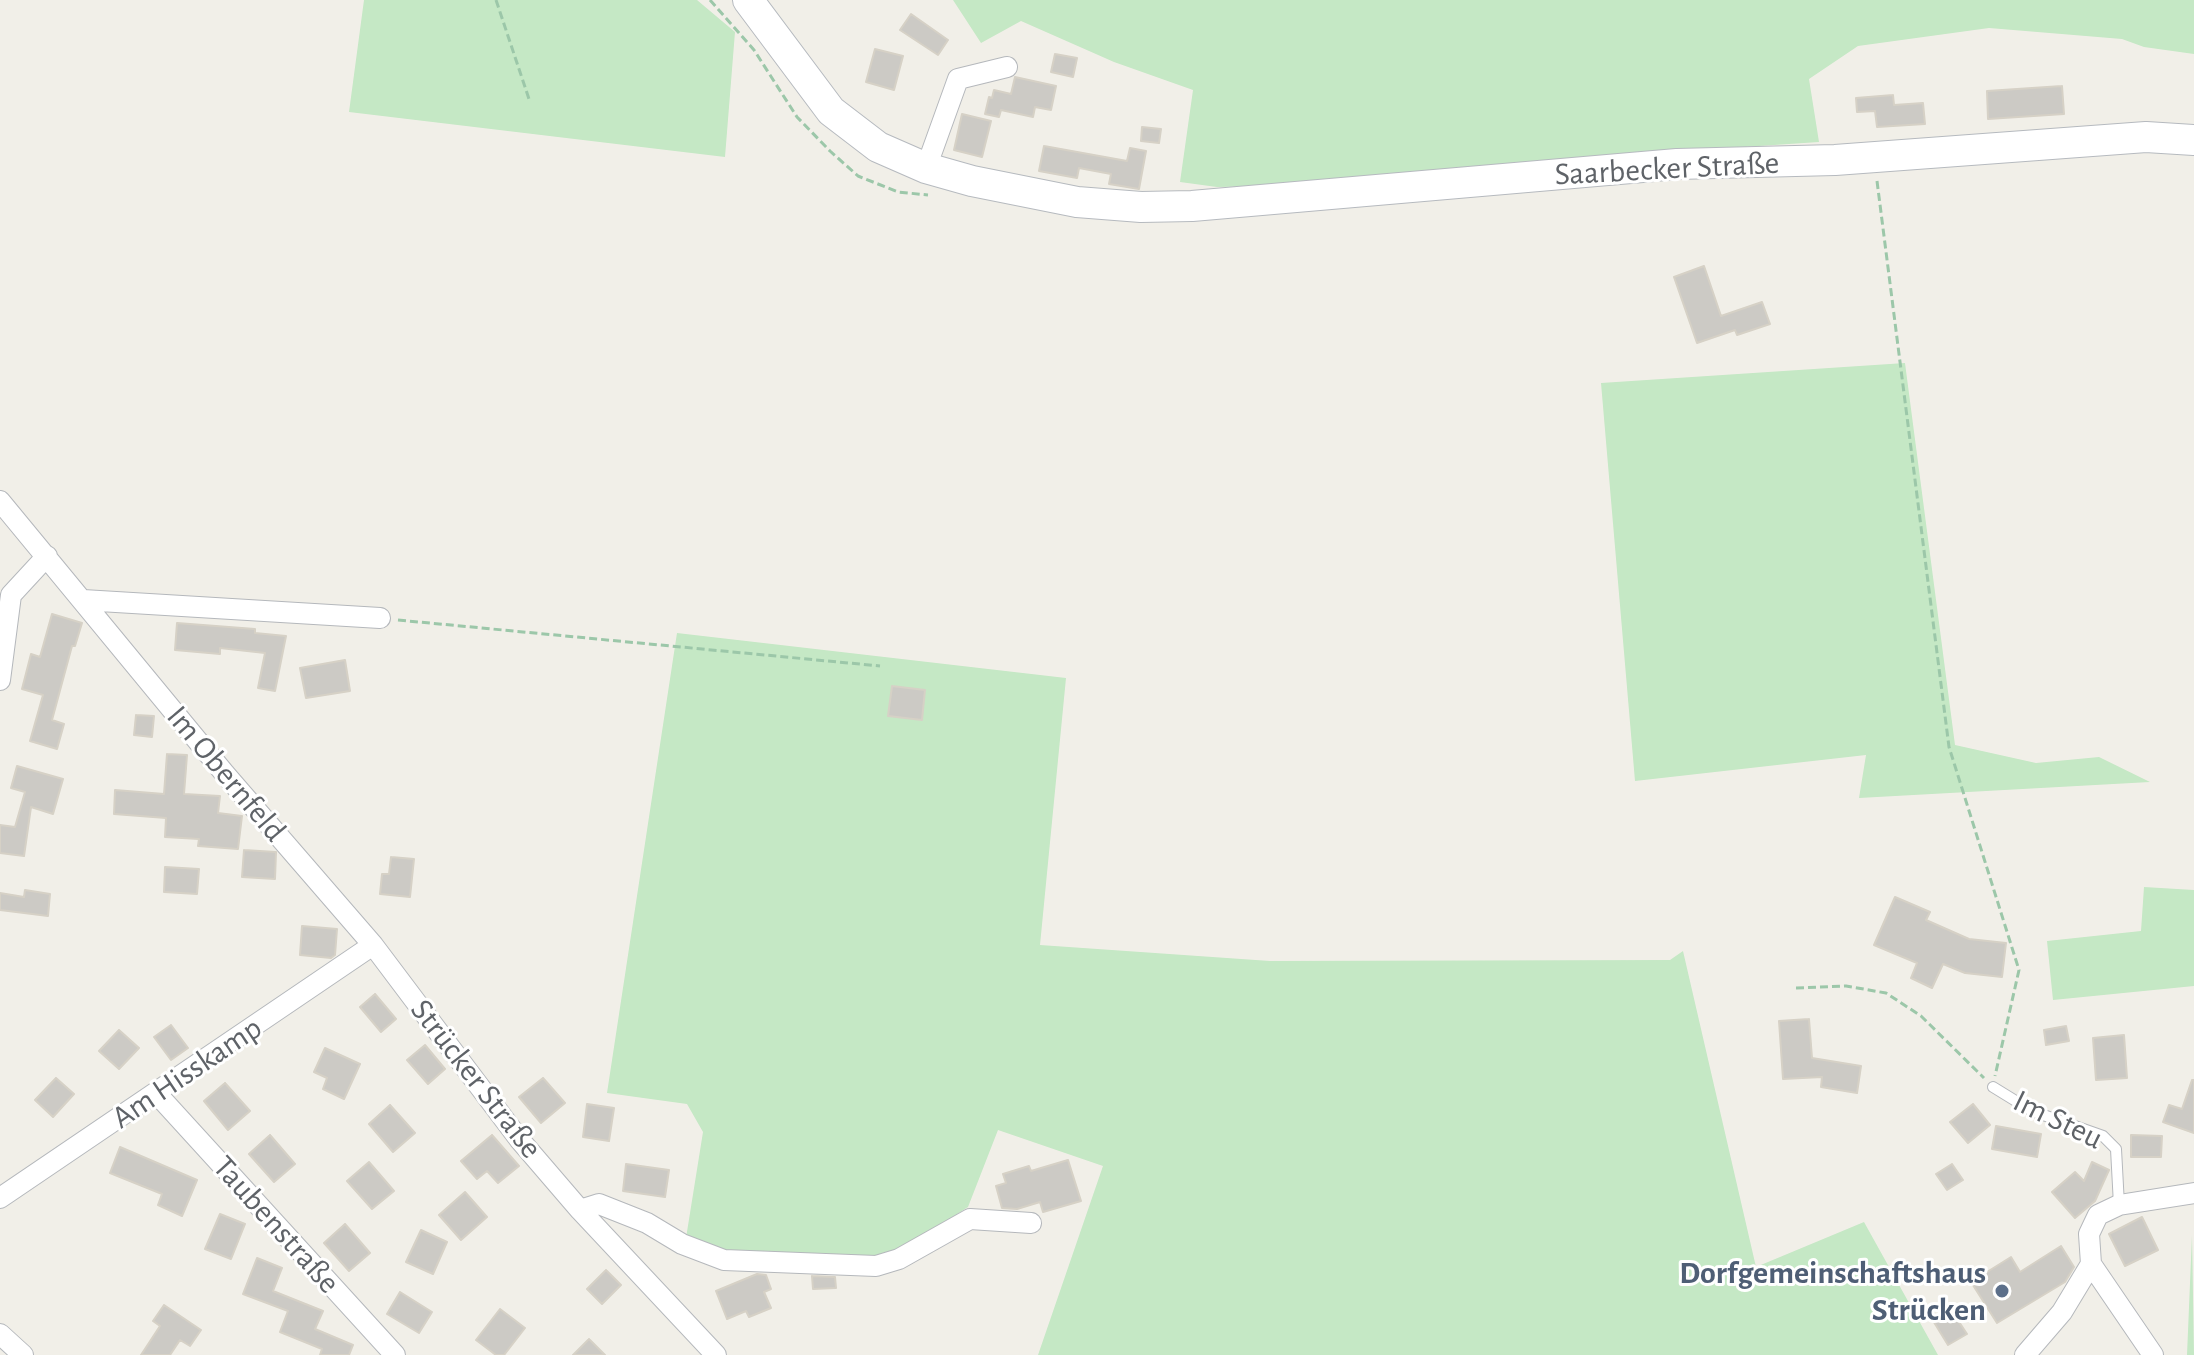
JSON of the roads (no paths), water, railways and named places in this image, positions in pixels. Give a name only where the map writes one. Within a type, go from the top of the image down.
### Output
[{"type":"main road","name":"Saarbecker Straße","points":[[748,0],[831,111],[878,147],[926,168],[972,181],[1077,202],[1141,207],[1192,206],[1677,164],[1775,164],[2146,137],[2194,140]]},
{"type":"street","points":[[926,168],[958,79],[1007,67]]},
{"type":"street","name":"Im Obernfeld","points":[[0,501],[225,774],[373,945]]},
{"type":"street","points":[[0,680],[11,595],[47,556]]},
{"type":"street","points":[[83,600],[380,618]]},
{"type":"street","name":"Am Hisskamp","points":[[0,1198],[373,945]]},
{"type":"street","name":"Strücker Straße","points":[[373,945],[519,1139],[580,1210],[716,1355]]},
{"type":"street","name":"Taubenstraße","points":[[157,1094],[395,1355]]},
{"type":"street","points":[[2153,1355],[2091,1264],[2089,1234],[2098,1215],[2119,1205],[2194,1193]]},
{"type":"street","points":[[580,1210],[599,1204],[647,1223],[682,1244],[724,1260],[876,1266],[899,1259],[970,1219],[1031,1223]]},
{"type":"street","points":[[2025,1355],[2062,1312],[2091,1264]]},
{"type":"street","points":[[0,1334],[23,1355]]},
{"type":"lane","name":"Im Steu","points":[[1993,1087],[2032,1111],[2103,1136],[2116,1149],[2119,1205]]},
{"type":"place","name":"Dorfgemeinschaftshaus Strücken","points":[[2002,1291]]}]
